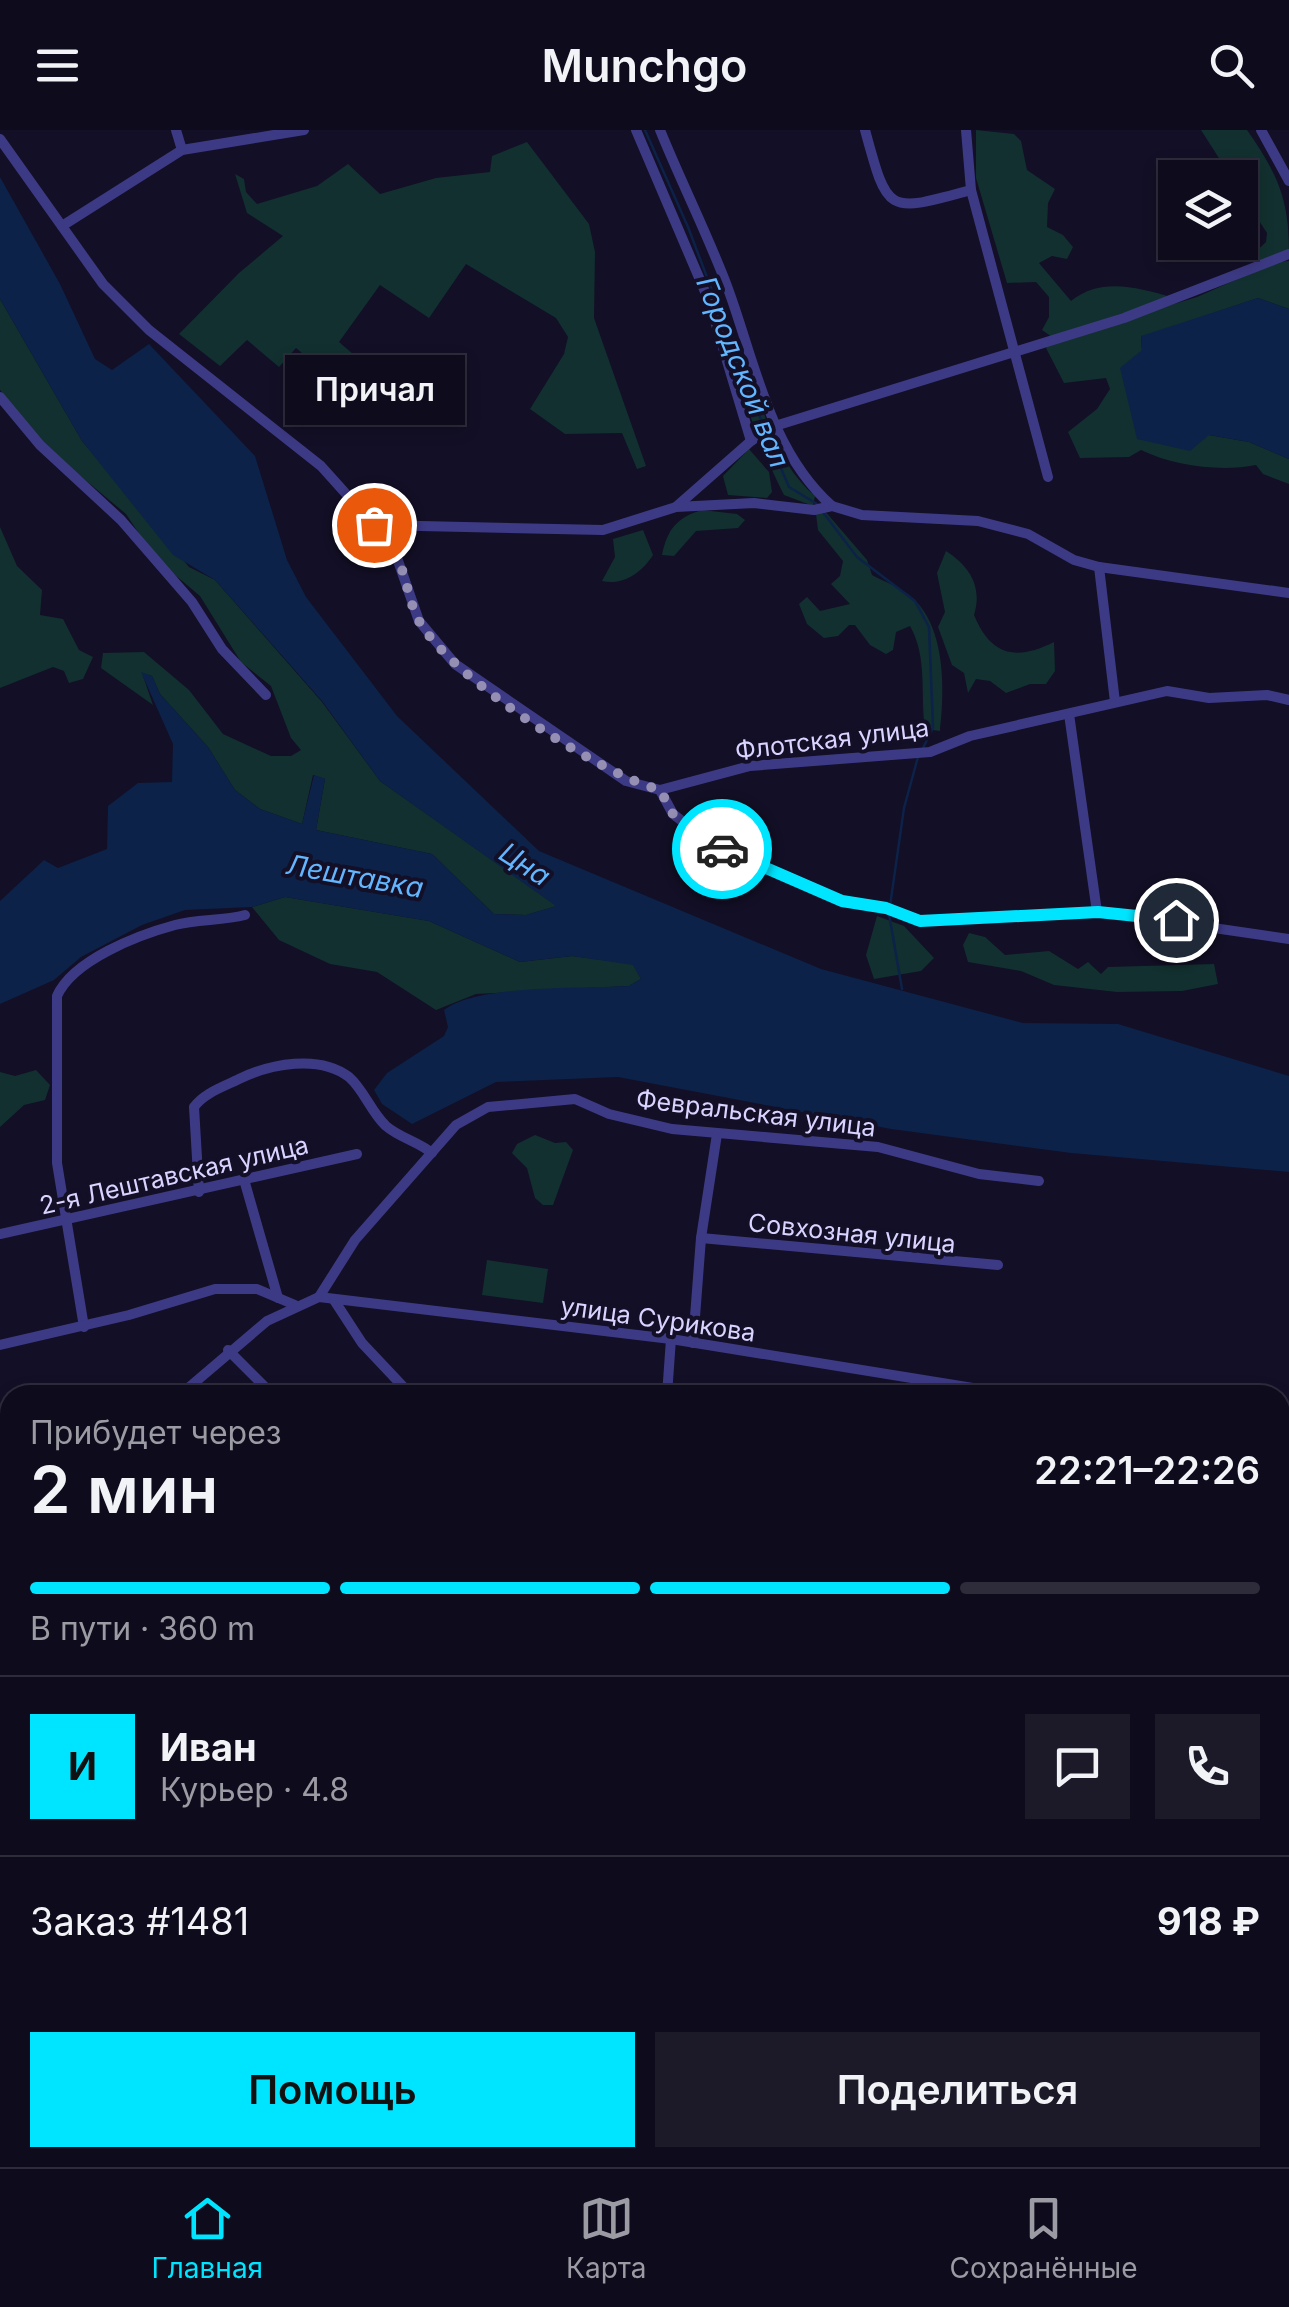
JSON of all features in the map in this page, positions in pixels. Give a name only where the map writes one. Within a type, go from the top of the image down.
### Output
[{"type":"street","points":[[176,130],[182,150]]},
{"type":"street","points":[[62,226],[182,150],[304,130]]},
{"type":"street","points":[[636,130],[764,433],[811,488],[832,506]]},
{"type":"street","points":[[660,130],[726,286],[764,433]]},
{"type":"street","points":[[865,130],[881,190],[895,204],[913,206],[971,190]]},
{"type":"street","points":[[966,130],[971,190],[1048,477]]},
{"type":"street","points":[[1260,130],[1289,182]]},
{"type":"street","points":[[0,139],[104,284],[150,330],[321,466],[374,525],[396,554],[419,621],[455,664],[591,760],[626,781],[660,790],[673,814],[712,844],[842,901],[886,908],[920,921],[1098,912],[1145,914],[1289,939]]},
{"type":"street","points":[[676,507],[764,433],[1124,318],[1289,254]]},
{"type":"street","points":[[0,397],[40,445],[120,520],[192,602],[222,648],[266,695]]},
{"type":"street","points":[[374,525],[603,530],[676,507],[754,503],[814,510],[832,506],[878,517],[978,522],[1028,534],[1074,560],[1099,566],[1289,593]]},
{"type":"street","points":[[1099,566],[1115,702]]},
{"type":"street","name":"Флотская улица","points":[[660,790],[750,766],[921,752],[970,736],[1168,691],[1209,698],[1267,695],[1289,700]]},
{"type":"street","points":[[1069,714],[1098,912]]},
{"type":"street","points":[[84,1327],[66,1221],[55,1105],[56,996],[71,975],[149,934],[178,924],[245,915]]},
{"type":"street","points":[[199,1192],[194,1108],[207,1095],[250,1074],[277,1067],[314,1062],[335,1069],[350,1078],[384,1124],[432,1153]]},
{"type":"street","name":"Февральская улица","points":[[319,1297],[355,1240],[432,1153],[470,1114],[488,1107],[557,1100],[592,1104],[636,1122],[717,1134],[878,1146],[979,1174],[1039,1180]]},
{"type":"street","points":[[694,1342],[702,1238],[717,1134]]},
{"type":"street","name":"2-я Лештавская улица","points":[[0,1234],[245,1183],[357,1154]]},
{"type":"street","points":[[245,1183],[278,1298]]},
{"type":"street","name":"Совхозная улица","points":[[702,1238],[998,1265]]},
{"type":"street","points":[[0,1345],[84,1327],[215,1289],[257,1289],[295,1306]]},
{"type":"street","points":[[191,1385],[228,1350],[295,1306],[319,1297]]},
{"type":"street","name":"улица Сурикова","points":[[319,1297],[694,1342],[955,1385]]},
{"type":"street","points":[[334,1300],[362,1343],[402,1385]]},
{"type":"street","points":[[668,1385],[671,1339]]},
{"type":"street","points":[[228,1350],[263,1385]]},
{"type":"green space","points":[[976,130],[1014,134],[1021,141],[1027,170],[1055,189],[1048,203],[1047,227],[1063,235],[1073,247],[1067,259],[1052,256],[1039,263],[1071,301],[1094,289],[1119,286],[1171,297],[1052,337],[1042,330],[1049,317],[1049,297],[1036,282],[1007,283],[976,178]]},
{"type":"green space","points":[[1201,130],[1247,130],[1284,201],[1289,251],[1263,263],[1255,260],[1258,260],[1258,250],[1266,242],[1267,233],[1258,219],[1258,160],[1220,160]]},
{"type":"green space","points":[[527,142],[589,224],[595,252],[594,318],[646,466],[637,469],[622,433],[565,434],[530,409],[564,354],[568,337],[556,318],[466,264],[429,318],[380,285],[339,342],[360,360],[343,404],[326,388],[333,379],[296,348],[279,367],[247,340],[220,366],[179,334],[239,273],[283,236],[247,213],[235,174],[244,179],[246,192],[257,204],[317,186],[348,164],[380,194],[436,178],[490,172],[492,156]]},
{"type":"green space","points":[[1289,261],[1289,309],[1258,298],[1141,337],[1142,350],[1209,435],[1249,442],[1289,459],[1289,484],[1263,474],[1256,465],[1197,466],[1141,450],[1129,457],[1080,458],[1068,432],[1097,409],[1110,389],[1106,378],[1064,383],[1046,348],[1053,341],[1197,297],[1276,262]]},
{"type":"green space","points":[[0,299],[82,441],[189,567],[215,580],[322,702],[380,781],[557,906],[526,915],[494,914],[432,854],[316,830],[325,779],[313,775],[302,824],[260,809],[235,790],[208,747],[160,694],[152,676],[142,673],[153,705],[101,668],[103,653],[144,652],[189,690],[223,734],[271,756],[291,756],[301,750],[291,738],[271,686],[241,662],[200,596],[156,559],[126,514],[47,448],[0,390]]},
{"type":"green space","points":[[733,334],[775,441],[785,461],[815,496],[813,506],[784,495],[775,476],[731,357],[725,336]]},
{"type":"green space","points":[[749,449],[769,472],[772,492],[767,498],[728,495],[723,476]]},
{"type":"green space","points":[[702,510],[737,514],[745,520],[738,528],[696,531],[674,556],[662,555],[674,526]]},
{"type":"green space","points":[[824,510],[867,560],[872,575],[908,594],[930,622],[942,676],[940,731],[925,729],[921,664],[910,626],[896,632],[893,650],[886,654],[870,645],[855,625],[849,625],[838,636],[824,638],[807,624],[799,604],[807,597],[820,611],[850,604],[831,584],[840,576],[843,561],[818,530],[816,514]]},
{"type":"green space","points":[[0,527],[17,566],[42,590],[40,615],[63,619],[79,650],[93,657],[83,679],[69,683],[64,671],[53,667],[0,688]]},
{"type":"green space","points":[[643,530],[653,555],[649,561],[625,579],[602,581],[615,557],[613,539]]},
{"type":"green space","points":[[946,551],[972,578],[977,595],[974,615],[997,647],[1028,652],[1054,642],[1055,671],[1046,684],[1030,684],[1006,693],[990,681],[976,679],[968,693],[964,673],[952,665],[938,627],[945,612],[937,573]]},
{"type":"green space","points":[[285,897],[429,921],[520,962],[572,956],[633,964],[641,979],[629,986],[476,994],[436,1010],[377,972],[330,964],[279,940],[252,907]]},
{"type":"green space","points":[[877,916],[904,926],[934,958],[921,971],[874,979],[866,955]]},
{"type":"green space","points":[[969,933],[985,937],[1005,955],[1049,951],[1078,969],[1088,962],[1101,974],[1108,967],[1214,964],[1218,984],[1182,991],[1117,992],[1054,985],[1021,971],[968,962],[963,945]]},
{"type":"green space","points":[[36,1070],[50,1085],[45,1100],[24,1105],[0,1127],[0,1072],[15,1076]]},
{"type":"green space","points":[[535,1135],[555,1143],[566,1142],[573,1150],[553,1205],[543,1205],[535,1198],[527,1168],[512,1153],[517,1144]]},
{"type":"green space","points":[[487,1260],[548,1269],[543,1303],[482,1295]]},
{"type":"water","points":[[0,177],[60,284],[95,359],[112,370],[149,344],[255,456],[287,560],[306,597],[397,716],[539,851],[821,969],[1023,1023],[1118,1024],[1289,1076],[1289,1172],[1071,1153],[891,1129],[618,1077],[496,1082],[412,1124],[382,1104],[374,1090],[387,1073],[444,1036],[448,1027],[444,1010],[459,1002],[505,992],[629,986],[641,979],[633,965],[572,956],[520,962],[429,921],[285,897],[252,907],[185,910],[142,925],[81,957],[54,980],[0,1004],[0,901],[44,860],[58,868],[107,849],[108,806],[138,783],[172,782],[173,744],[141,672],[152,676],[160,694],[208,747],[235,790],[260,809],[302,824],[314,775],[325,779],[316,830],[432,854],[494,914],[526,915],[556,906],[380,781],[322,701],[215,580],[173,555],[82,441],[0,299]]},
{"type":"water","points":[[1258,298],[1289,309],[1289,459],[1249,442],[1209,435],[1190,451],[1137,439],[1120,368],[1142,350],[1141,336]]},
{"type":"waterway","name":"Городской вал","points":[[645,130],[688,227],[765,430]]},
{"type":"waterway","name":"Городской вал","points":[[768,438],[789,487],[817,504]]},
{"type":"waterway","name":"Городской вал","points":[[822,511],[857,557],[915,601],[929,627],[933,728],[922,750]]},
{"type":"waterway","name":"Городской вал","points":[[890,906],[904,808],[918,757]]},
{"type":"waterway","name":"Городской вал","points":[[889,914],[902,989]]},
{"type":"way so far","points":[[374,525],[396,554],[419,621],[455,664],[591,760],[626,781],[660,790],[673,814],[722,849]]},
{"type":"place","name":"Причал","points":[[374,525]]},
{"type":"route","points":[[722,849],[842,901],[886,908],[920,921],[1036,912],[1145,914],[1176,920]]},
{"type":"water label","name":"Цна","points":[[525,864]]},
{"type":"water label","name":"Лештавка","points":[[355,876]]}]
